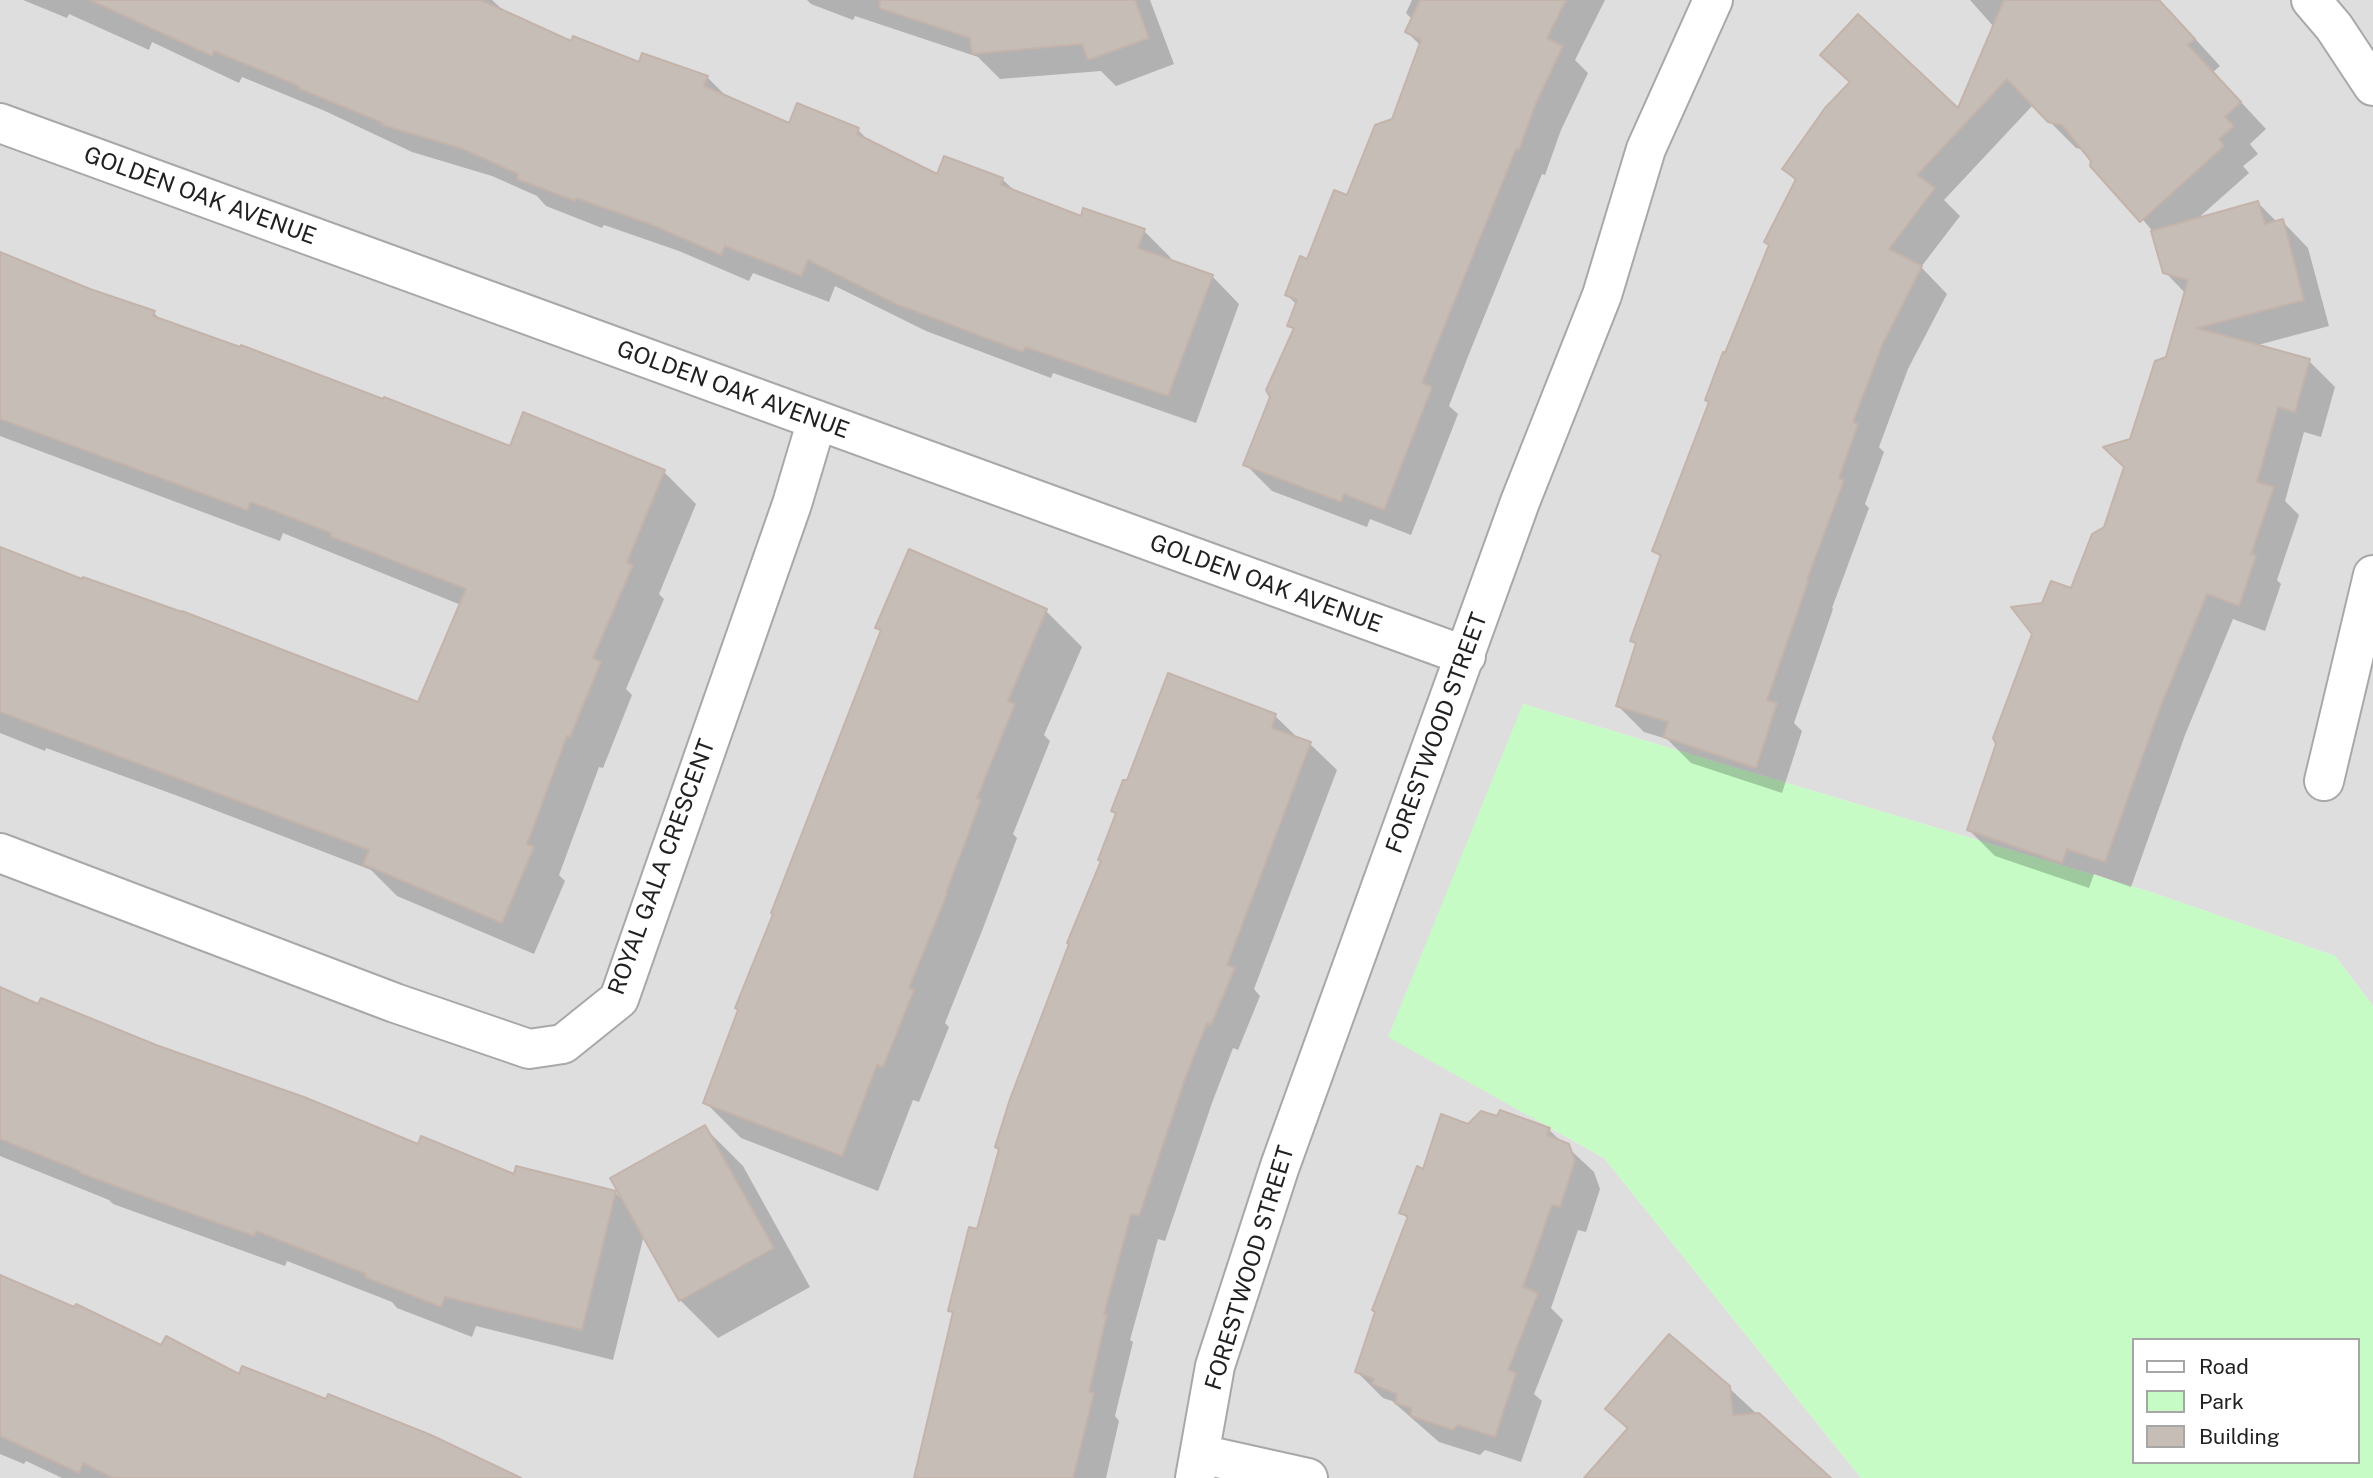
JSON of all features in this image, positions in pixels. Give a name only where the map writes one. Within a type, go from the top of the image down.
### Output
[{"type":"street","name":"FORESTWOOD STREET","points":[[1198,1466],[1215,1366],[1280,1166],[1520,502],[1602,295],[1646,149],[1713,0]]},
{"type":"street","points":[[2311,0],[2334,27],[2373,86]]},
{"type":"street","name":"GOLDEN OAK AVENUE","points":[[0,123],[1466,656]]},
{"type":"street","name":"ROYAL GALA CRESCENT","points":[[0,853],[419,1012],[529,1049],[563,1044],[619,999],[639,934],[792,504],[817,420]]},
{"type":"street","points":[[2324,781],[2373,575]]},
{"type":"street","points":[[1198,1466],[1308,1478]]},
{"type":"shaded area","points":[[0,0],[2373,0],[2373,1006],[2335,956],[2151,892],[1523,704],[1550,1128],[1604,1158],[1861,1478],[0,1478]]},
{"type":"green space","points":[[1523,704],[2151,892],[2335,956],[2373,1006],[2373,1478],[1861,1478],[1604,1158],[1388,1037]]},
{"type":"building","points":[[90,0],[481,0],[571,41],[573,36],[639,62],[642,53],[708,76],[704,86],[789,123],[797,103],[859,128],[857,134],[937,174],[944,156],[1003,178],[1001,185],[1081,216],[1083,208],[1145,229],[1138,248],[1213,275],[1168,396],[1025,347],[1023,352],[896,304],[808,260],[801,276],[725,246],[721,255],[650,224],[576,198],[575,201],[517,179],[518,174],[463,149],[382,125],[383,123],[214,51],[212,56]]},
{"type":"building","points":[[880,0],[1135,0],[1149,38],[1088,60],[1082,44],[972,54],[970,38],[879,8]]},
{"type":"building","points":[[1420,0],[1566,0],[1547,38],[1563,46],[1536,103],[1519,150],[1516,149],[1422,383],[1432,387],[1384,510],[1344,494],[1341,502],[1243,465],[1270,397],[1266,390],[1294,328],[1287,326],[1297,300],[1285,295],[1300,256],[1307,259],[1334,190],[1347,195],[1375,125],[1392,119],[1421,40],[1405,32]]},
{"type":"building","points":[[2004,0],[2159,0],[2195,39],[2188,45],[2241,102],[2225,117],[2234,126],[2219,139],[2224,146],[2140,222],[2090,166],[2091,161],[2062,125],[2048,122],[2007,79],[1917,175],[1935,188],[1889,249],[1922,266],[1883,343],[1853,422],[1858,424],[1839,478],[1844,480],[1767,700],[1777,703],[1756,768],[1663,737],[1668,722],[1616,706],[1636,643],[1630,641],[1661,555],[1652,551],[1709,402],[1705,400],[1769,245],[1764,242],[1796,179],[1782,169],[1825,108],[1850,82],[1820,55],[1858,14],[1958,108]]},
{"type":"building","points":[[2258,201],[2265,224],[2283,219],[2304,300],[2197,328],[2310,359],[2295,412],[2278,407],[2257,482],[2274,487],[2251,554],[2256,556],[2239,606],[2207,594],[2160,708],[2105,862],[2067,849],[2062,863],[1967,830],[1996,744],[1993,738],[2032,634],[2011,607],[2042,603],[2051,581],[2071,588],[2092,534],[2104,527],[2124,467],[2103,447],[2130,439],[2155,361],[2166,357],[2188,280],[2163,273],[2151,231]]},
{"type":"building","points":[[0,252],[90,289],[155,311],[153,316],[240,347],[241,345],[383,399],[384,397],[510,446],[523,412],[665,470],[627,562],[633,565],[593,658],[601,662],[570,737],[567,736],[527,844],[534,847],[502,923],[363,864],[369,850],[0,712],[0,547],[82,579],[83,577],[182,611],[418,702],[466,589],[251,502],[247,510],[0,419]]},
{"type":"building","points":[[909,549],[1047,609],[1008,701],[1015,704],[977,798],[981,800],[947,894],[909,988],[914,990],[883,1067],[877,1065],[842,1156],[703,1103],[738,1010],[735,1008],[881,630],[875,628]]},
{"type":"building","points":[[1168,673],[1276,714],[1272,728],[1311,742],[1227,965],[1235,968],[1211,1025],[1207,1023],[1186,1076],[1139,1216],[1131,1214],[1104,1314],[1107,1314],[1089,1392],[1094,1393],[1073,1478],[914,1478],[953,1312],[948,1311],[969,1227],[977,1229],[999,1149],[995,1147],[1010,1099],[1069,944],[1067,943],[1101,861],[1098,860],[1116,813],[1111,811],[1123,780],[1127,780]]},
{"type":"building","points":[[0,987],[38,1004],[41,998],[156,1045],[304,1097],[418,1144],[421,1136],[514,1174],[516,1166],[616,1191],[582,1330],[445,1297],[441,1307],[256,1231],[254,1236],[173,1207],[80,1173],[0,1139]]},
{"type":"building","points":[[1500,1110],[1550,1128],[1547,1135],[1569,1144],[1575,1161],[1560,1207],[1552,1205],[1523,1287],[1538,1293],[1508,1370],[1516,1373],[1495,1437],[1458,1425],[1453,1430],[1411,1416],[1411,1408],[1395,1403],[1397,1394],[1372,1384],[1374,1379],[1355,1372],[1375,1312],[1372,1310],[1408,1216],[1399,1213],[1417,1166],[1423,1169],[1441,1114],[1468,1124],[1481,1111],[1497,1116]]},
{"type":"building","points":[[705,1125],[774,1248],[679,1301],[610,1178]]},
{"type":"building","points":[[0,1275],[74,1307],[76,1304],[161,1345],[166,1336],[239,1374],[242,1366],[326,1399],[328,1394],[431,1435],[521,1478],[113,1478],[83,1463],[79,1473],[0,1436]]},
{"type":"building","points":[[1669,1334],[1730,1386],[1733,1415],[1759,1413],[1831,1478],[1584,1478],[1628,1428],[1605,1409]]}]
